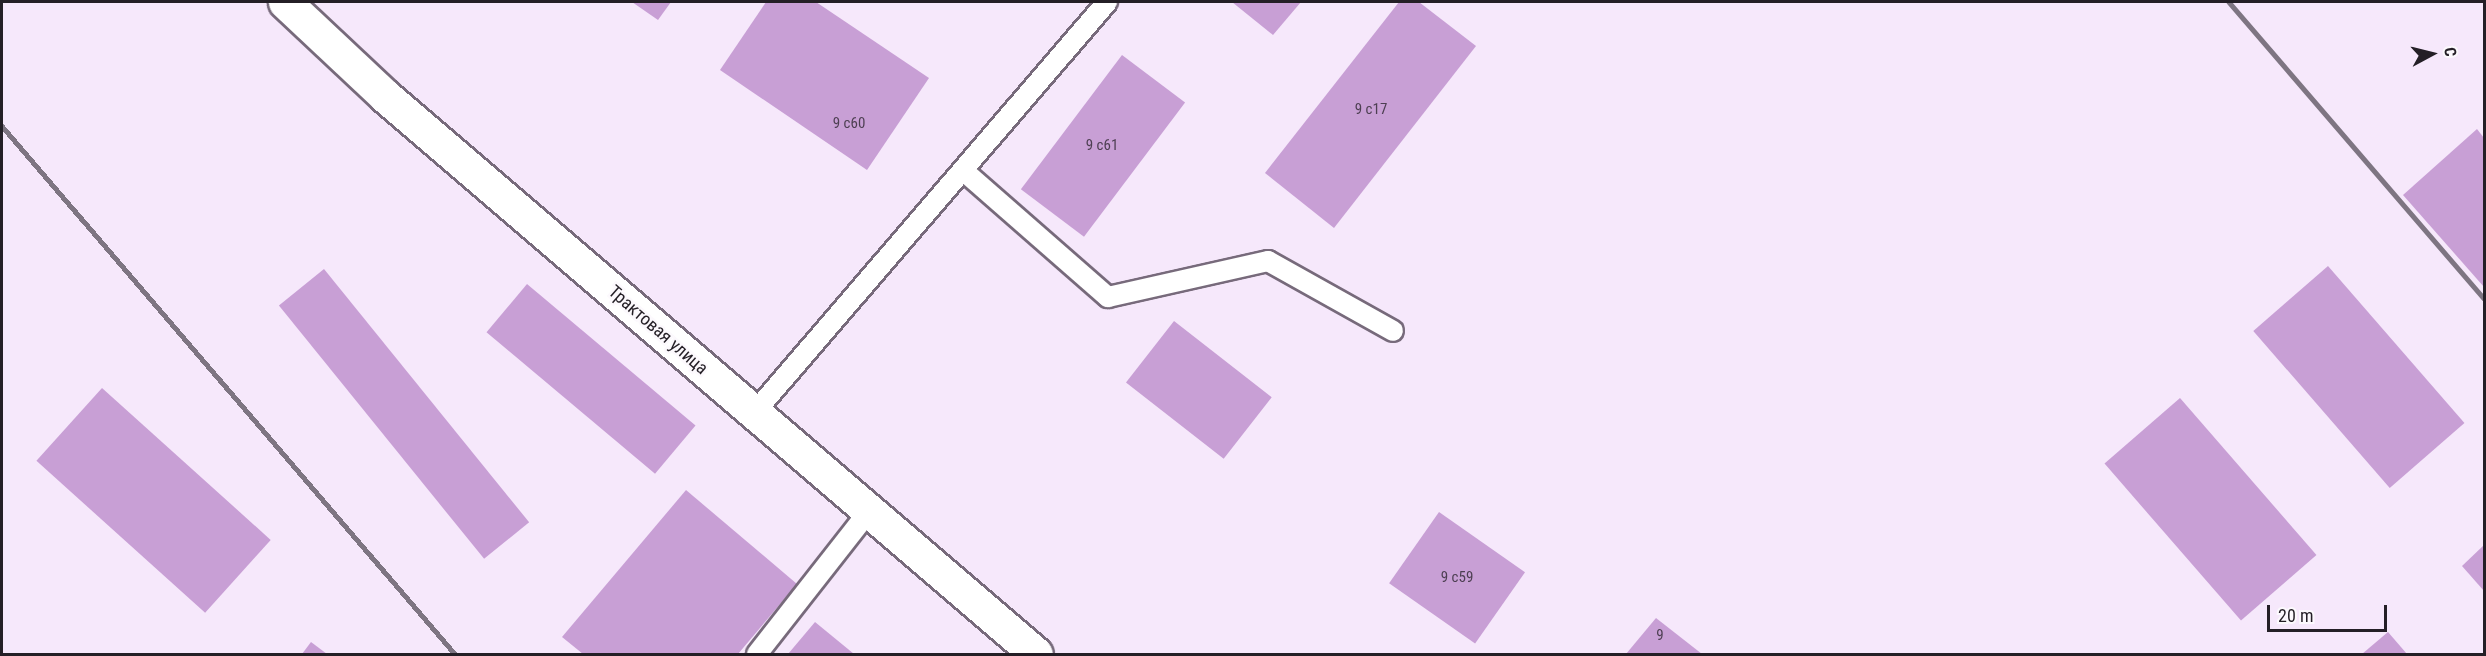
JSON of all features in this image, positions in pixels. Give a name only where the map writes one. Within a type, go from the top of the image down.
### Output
[{"type":"main road","name":"Трактовая улица","points":[[285,2],[385,96],[1036,654]]},
{"type":"lane","points":[[754,413],[965,172],[1107,2]]},
{"type":"lane","points":[[965,172],[1108,297],[1268,261],[1393,331]]},
{"type":"lane","points":[[757,654],[869,511]]},
{"type":"building","points":[[632,2],[671,2],[658,20]]},
{"type":"building","points":[[766,2],[816,2],[929,78],[867,170],[720,70]]},
{"type":"building","points":[[1232,2],[1301,2],[1273,35]]},
{"type":"building","points":[[1399,2],[1419,2],[1476,46],[1334,228],[1265,173]]},
{"type":"building","points":[[1122,55],[1185,103],[1084,237],[1021,189]]},
{"type":"building","points":[[2477,129],[2484,138],[2484,287],[2403,195]]},
{"type":"building","points":[[2328,266],[2464,423],[2390,488],[2253,331]]},
{"type":"building","points":[[324,269],[529,522],[484,559],[279,306]]},
{"type":"building","points":[[527,284],[696,425],[655,474],[487,332]]},
{"type":"building","points":[[1174,321],[1272,397],[1224,459],[1126,382]]},
{"type":"building","points":[[102,388],[271,540],[205,613],[36,461]]},
{"type":"building","points":[[2180,398],[2316,555],[2241,621],[2105,464]]},
{"type":"building","points":[[686,490],[797,584],[738,654],[583,654],[562,637]]},
{"type":"building","points":[[1439,512],[1525,572],[1475,643],[1389,583]]},
{"type":"building","points":[[2484,545],[2484,591],[2462,566]]},
{"type":"building","points":[[1656,618],[1702,654],[1626,654]]},
{"type":"building","points":[[815,622],[854,654],[788,654]]},
{"type":"building","points":[[2388,632],[2407,654],[2362,654]]},
{"type":"building","points":[[311,642],[327,654],[302,654]]},
{"type":"railway","points":[[2229,2],[2484,298]]},
{"type":"railway","points":[[2,126],[455,654]]}]
